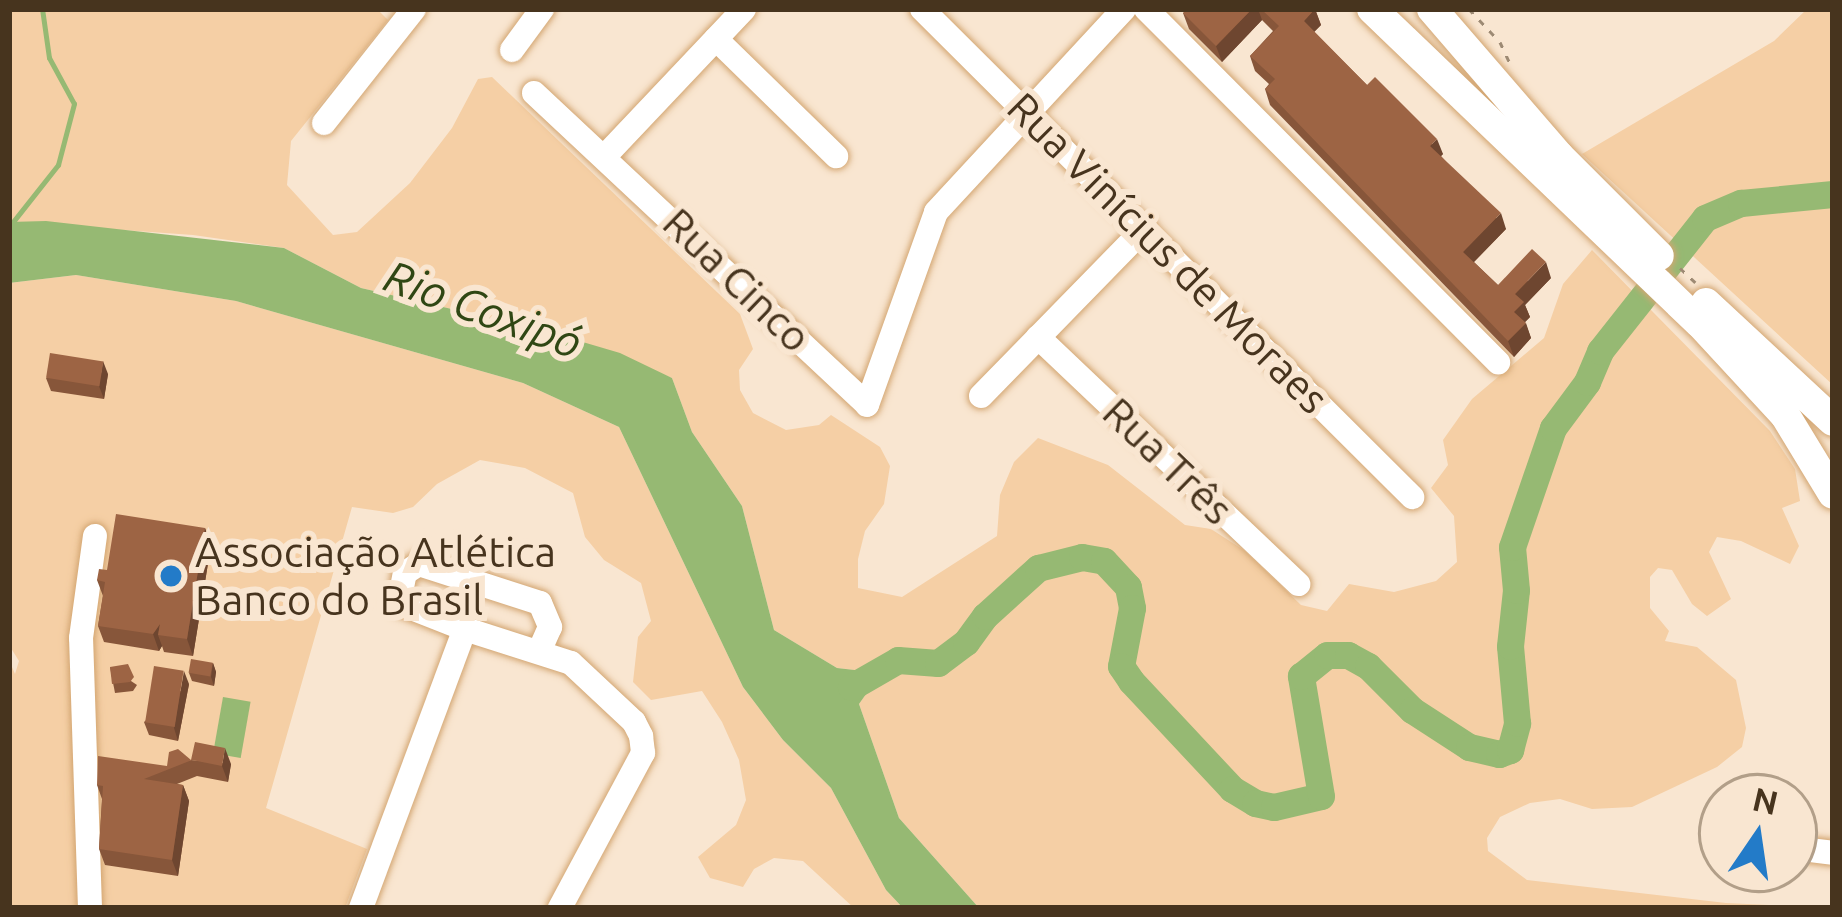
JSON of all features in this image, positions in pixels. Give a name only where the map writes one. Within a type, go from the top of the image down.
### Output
[{"type":"main road","points":[[1372,9],[1608,220],[1706,316],[1833,422]]},
{"type":"main road","points":[[1432,9],[1608,220]]},
{"type":"main road","points":[[1706,316],[1785,415],[1833,494]]},
{"type":"street","points":[[512,50],[542,9]]},
{"type":"street","points":[[606,154],[745,9]]},
{"type":"street","name":"Rua Vinícius de Moraes","points":[[922,9],[1412,497]]},
{"type":"street","points":[[1027,112],[1124,9]]},
{"type":"street","points":[[1146,9],[1498,362]]},
{"type":"street","points":[[324,123],[406,12]]},
{"type":"street","points":[[716,39],[836,156]]},
{"type":"street","name":"Rua Cinco","points":[[534,93],[606,154],[868,405],[936,212],[1027,112]]},
{"type":"street","points":[[981,396],[1145,228]]},
{"type":"street","name":"Rua Três","points":[[1038,337],[1298,584]]},
{"type":"street","points":[[90,908],[81,638],[95,536]]},
{"type":"street","points":[[539,652],[550,627],[540,603],[419,565],[405,573],[399,603],[465,629],[571,663],[634,722],[643,753],[560,908]]},
{"type":"street","points":[[361,908],[465,629]]},
{"type":"shaded area","points":[[9,9],[377,9],[388,20],[291,141],[287,185],[333,235],[357,232],[410,183],[452,128],[478,79],[492,77],[740,314],[753,349],[739,370],[740,390],[753,413],[786,430],[819,425],[831,415],[880,447],[890,466],[884,504],[865,531],[858,588],[902,597],[997,536],[1000,495],[1014,462],[1038,438],[1108,465],[1185,525],[1211,529],[1245,551],[1301,605],[1327,611],[1349,584],[1394,592],[1436,581],[1457,562],[1454,516],[1431,488],[1448,465],[1443,440],[1472,399],[1544,338],[1563,284],[1592,250],[1770,431],[1795,469],[1800,501],[1782,508],[1799,546],[1790,564],[1741,541],[1717,537],[1709,552],[1731,599],[1707,616],[1692,604],[1672,570],[1658,568],[1650,577],[1650,608],[1669,631],[1665,641],[1697,647],[1736,680],[1746,728],[1742,747],[1717,767],[1632,807],[1592,809],[1560,799],[1530,803],[1500,817],[1487,838],[1488,851],[1527,880],[1726,903],[1833,908],[979,908],[899,818],[859,704],[880,673],[837,668],[774,630],[742,506],[692,432],[672,378],[542,330],[361,288],[284,248],[193,235],[9,222]]},
{"type":"shaded area","points":[[1807,9],[1833,9],[1833,385],[1582,154],[1774,41]]},
{"type":"shaded area","name":"Rio Coxipó","points":[[46,221],[284,248],[361,288],[542,330],[620,353],[672,378],[692,432],[742,506],[774,630],[837,668],[881,673],[859,704],[899,818],[979,908],[903,908],[886,890],[831,788],[783,740],[743,687],[619,427],[523,383],[236,301],[76,275],[9,283],[9,222]]},
{"type":"shaded area","name":"Associação Atlética Banco do Brasil","points":[[76,275],[236,301],[523,383],[619,427],[743,687],[783,740],[831,788],[886,890],[903,908],[854,908],[803,861],[774,858],[754,869],[743,887],[710,878],[698,857],[736,825],[746,800],[739,760],[722,722],[702,691],[651,700],[633,682],[638,637],[651,621],[641,583],[604,560],[585,537],[573,493],[525,468],[480,460],[437,484],[413,507],[393,513],[352,507],[266,808],[367,849],[345,908],[9,908],[9,660],[15,674],[19,661],[9,645],[9,283]]},
{"type":"shaded area","points":[[223,697],[251,702],[241,758],[213,753]]},
{"type":"building","points":[[1188,9],[1252,9],[1216,46],[1183,13]]},
{"type":"building","points":[[1261,9],[1315,9],[1304,21],[1367,85],[1375,77],[1437,139],[1430,146],[1501,213],[1463,252],[1498,285],[1532,249],[1546,262],[1515,294],[1524,302],[1514,312],[1526,323],[1508,341],[1265,89],[1275,79],[1250,56],[1279,26]]},
{"type":"building","points":[[50,353],[103,361],[99,386],[46,378]]},
{"type":"building","points":[[116,514],[205,528],[187,639],[158,635],[160,624],[153,634],[98,626],[105,582],[97,580],[99,569],[107,570]]},
{"type":"building","points":[[191,659],[213,663],[210,677],[189,673]]},
{"type":"building","points":[[128,664],[134,677],[130,682],[112,684],[110,667]]},
{"type":"building","points":[[154,666],[184,671],[175,727],[145,722]]},
{"type":"building","points":[[195,742],[225,748],[222,766],[192,760],[144,779],[183,785],[172,860],[99,849],[103,786],[97,785],[98,756],[167,766],[169,752],[178,749],[191,760]]},
{"type":"waterway","points":[[9,227],[58,165],[74,104],[49,58],[42,9]]},
{"type":"waterway","points":[[851,687],[898,660],[938,663],[966,642],[985,616],[1038,568],[1082,557],[1104,561],[1128,587],[1132,608],[1121,666],[1131,681],[1232,789],[1255,803],[1274,807],[1321,796],[1301,676],[1327,655],[1348,655],[1368,666],[1412,710],[1469,747],[1499,754],[1510,750],[1517,723],[1510,646],[1516,590],[1512,547],[1553,428],[1587,382],[1600,351],[1705,218],[1741,203],[1833,194]]},
{"type":"place","name":"Associação Atlética Banco do Brasil","points":[[171,576]]}]
